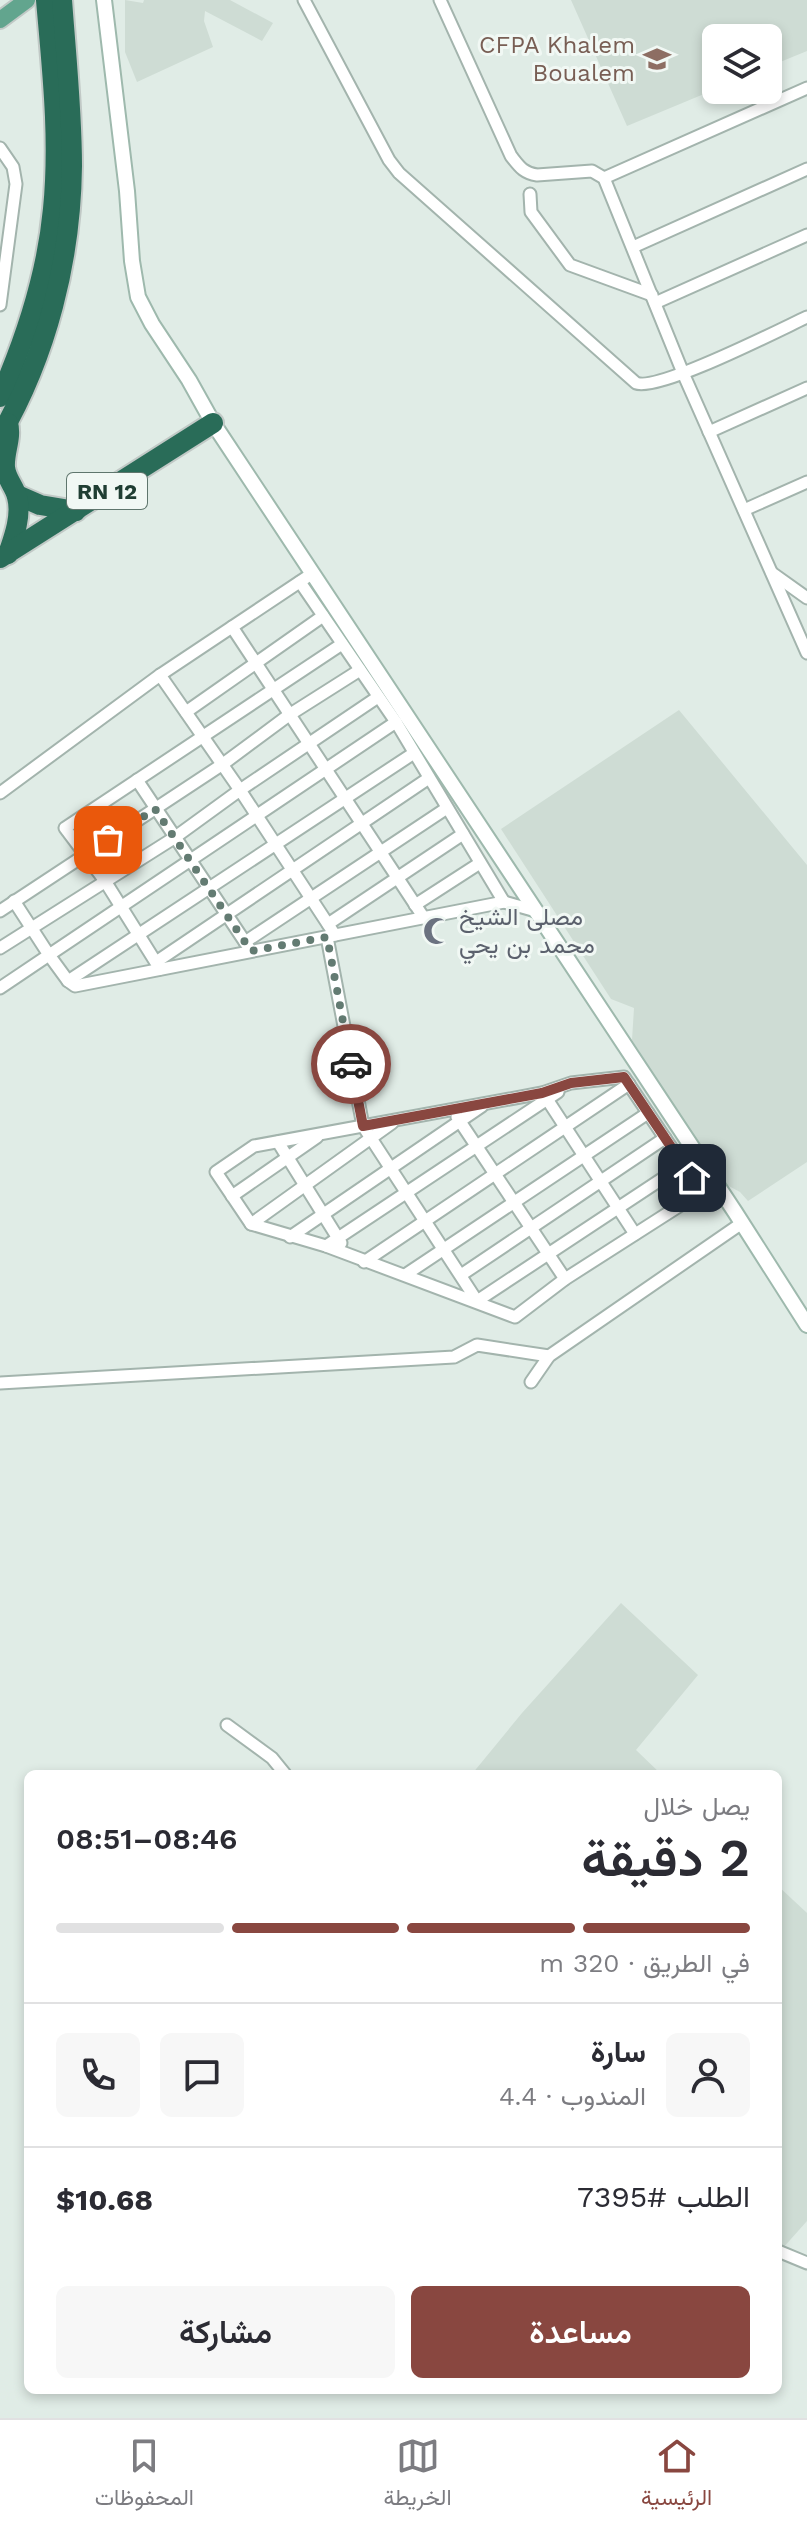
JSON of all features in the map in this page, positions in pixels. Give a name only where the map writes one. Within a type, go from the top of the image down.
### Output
[{"type":"highway","points":[[4,556],[16,525],[17,495],[5,467],[10,435],[4,429],[27,383],[51,318],[68,225],[72,165],[57,43],[46,0]]},
{"type":"highway","points":[[0,397],[20,351],[35,300],[53,211],[57,43],[62,0]]},
{"type":"highway","name":"RN 12","points":[[4,556],[213,423]]},
{"type":"highway","points":[[17,495],[51,509],[76,511]]},
{"type":"main road","points":[[0,20],[27,0]]},
{"type":"street","points":[[104,0],[127,191],[132,261],[138,297],[152,324],[189,380],[306,578],[536,911],[807,1325]]},
{"type":"street","points":[[304,0],[389,160],[399,173],[636,383],[649,385],[683,373],[807,317]]},
{"type":"street","points":[[440,0],[511,156],[520,168],[528,174],[537,175],[592,171],[604,178],[683,373],[807,653]]},
{"type":"street","points":[[604,178],[807,88]]},
{"type":"street","points":[[0,148],[13,167],[16,184],[0,305]]},
{"type":"street","points":[[633,247],[807,169]]},
{"type":"street","points":[[530,194],[531,212],[570,265],[653,299],[806,237]]},
{"type":"street","points":[[709,432],[807,388]]},
{"type":"street","points":[[744,510],[807,482]]},
{"type":"street","points":[[772,573],[807,598]]},
{"type":"street","points":[[306,578],[323,616],[396,722],[504,902]]},
{"type":"street","points":[[0,793],[160,675],[306,578]]},
{"type":"street","points":[[186,712],[323,616]]},
{"type":"street","points":[[232,627],[424,918]]},
{"type":"street","points":[[158,965],[105,881],[65,828],[342,644]]},
{"type":"street","points":[[0,911],[360,670]]},
{"type":"street","points":[[160,675],[223,764],[330,932],[363,1126],[477,1301]]},
{"type":"street","points":[[0,948],[174,838],[378,697]]},
{"type":"street","points":[[0,988],[396,722]]},
{"type":"street","points":[[68,981],[414,753]]},
{"type":"street","points":[[158,965],[226,914],[429,778]]},
{"type":"street","points":[[137,780],[248,947]]},
{"type":"street","points":[[248,947],[311,898],[447,808]]},
{"type":"street","points":[[330,932],[397,878],[463,834]]},
{"type":"street","points":[[415,905],[480,863]]},
{"type":"street","points":[[14,901],[49,955],[75,986],[248,947],[504,902],[536,911]]},
{"type":"street","points":[[326,1246],[545,1096],[571,1083],[624,1077],[701,1192],[565,1279],[515,1317],[326,1246],[251,1224],[216,1172],[254,1146],[486,1103],[545,1096]]},
{"type":"street","points":[[364,1262],[629,1084]]},
{"type":"street","points":[[545,1096],[635,1234]]},
{"type":"street","points":[[290,1237],[486,1103]]},
{"type":"street","points":[[452,1110],[565,1279]]},
{"type":"street","points":[[405,1275],[648,1113]]},
{"type":"street","points":[[251,1224],[396,1120]]},
{"type":"street","points":[[232,1196],[321,1134]]},
{"type":"street","points":[[461,1275],[665,1138]]},
{"type":"street","points":[[278,1142],[350,1257]]},
{"type":"street","points":[[477,1301],[683,1165]]},
{"type":"street","points":[[531,1382],[549,1356],[742,1223]]},
{"type":"street","points":[[0,1383],[454,1357],[477,1345],[549,1356]]},
{"type":"street","points":[[227,1725],[272,1758],[282,1770]]},
{"type":"street","points":[[782,2253],[807,2263]]},
{"type":"shaded area","points":[[125,0],[143,3],[144,0],[230,0],[273,23],[262,41],[205,11],[204,21],[213,47],[137,82],[125,52]]},
{"type":"shaded area","name":"CFPA Khalem Boualem","points":[[571,0],[807,0],[807,51],[782,61],[782,24],[702,24],[702,95],[627,126]]},
{"type":"shaded area","points":[[679,710],[807,865],[807,1162],[748,1201],[740,1192],[723,1183],[632,1040],[634,1008],[611,999],[501,829]]},
{"type":"shaded area","points":[[621,1603],[698,1675],[636,1750],[657,1770],[475,1770]]},
{"type":"shaded area","points":[[782,1890],[807,1913],[807,2221],[782,2249]]},
{"type":"way so far","points":[[108,840],[155,809],[251,951],[327,937],[351,1064]]},
{"type":"place","name":"CFPA Khalem Boualem","points":[[657,59]]},
{"type":"place","name":"مصلى الشيخ محمد بن يحي","points":[[437,931]]},
{"type":"route","points":[[351,1064],[363,1126],[542,1093],[571,1083],[624,1077],[692,1178]]}]
